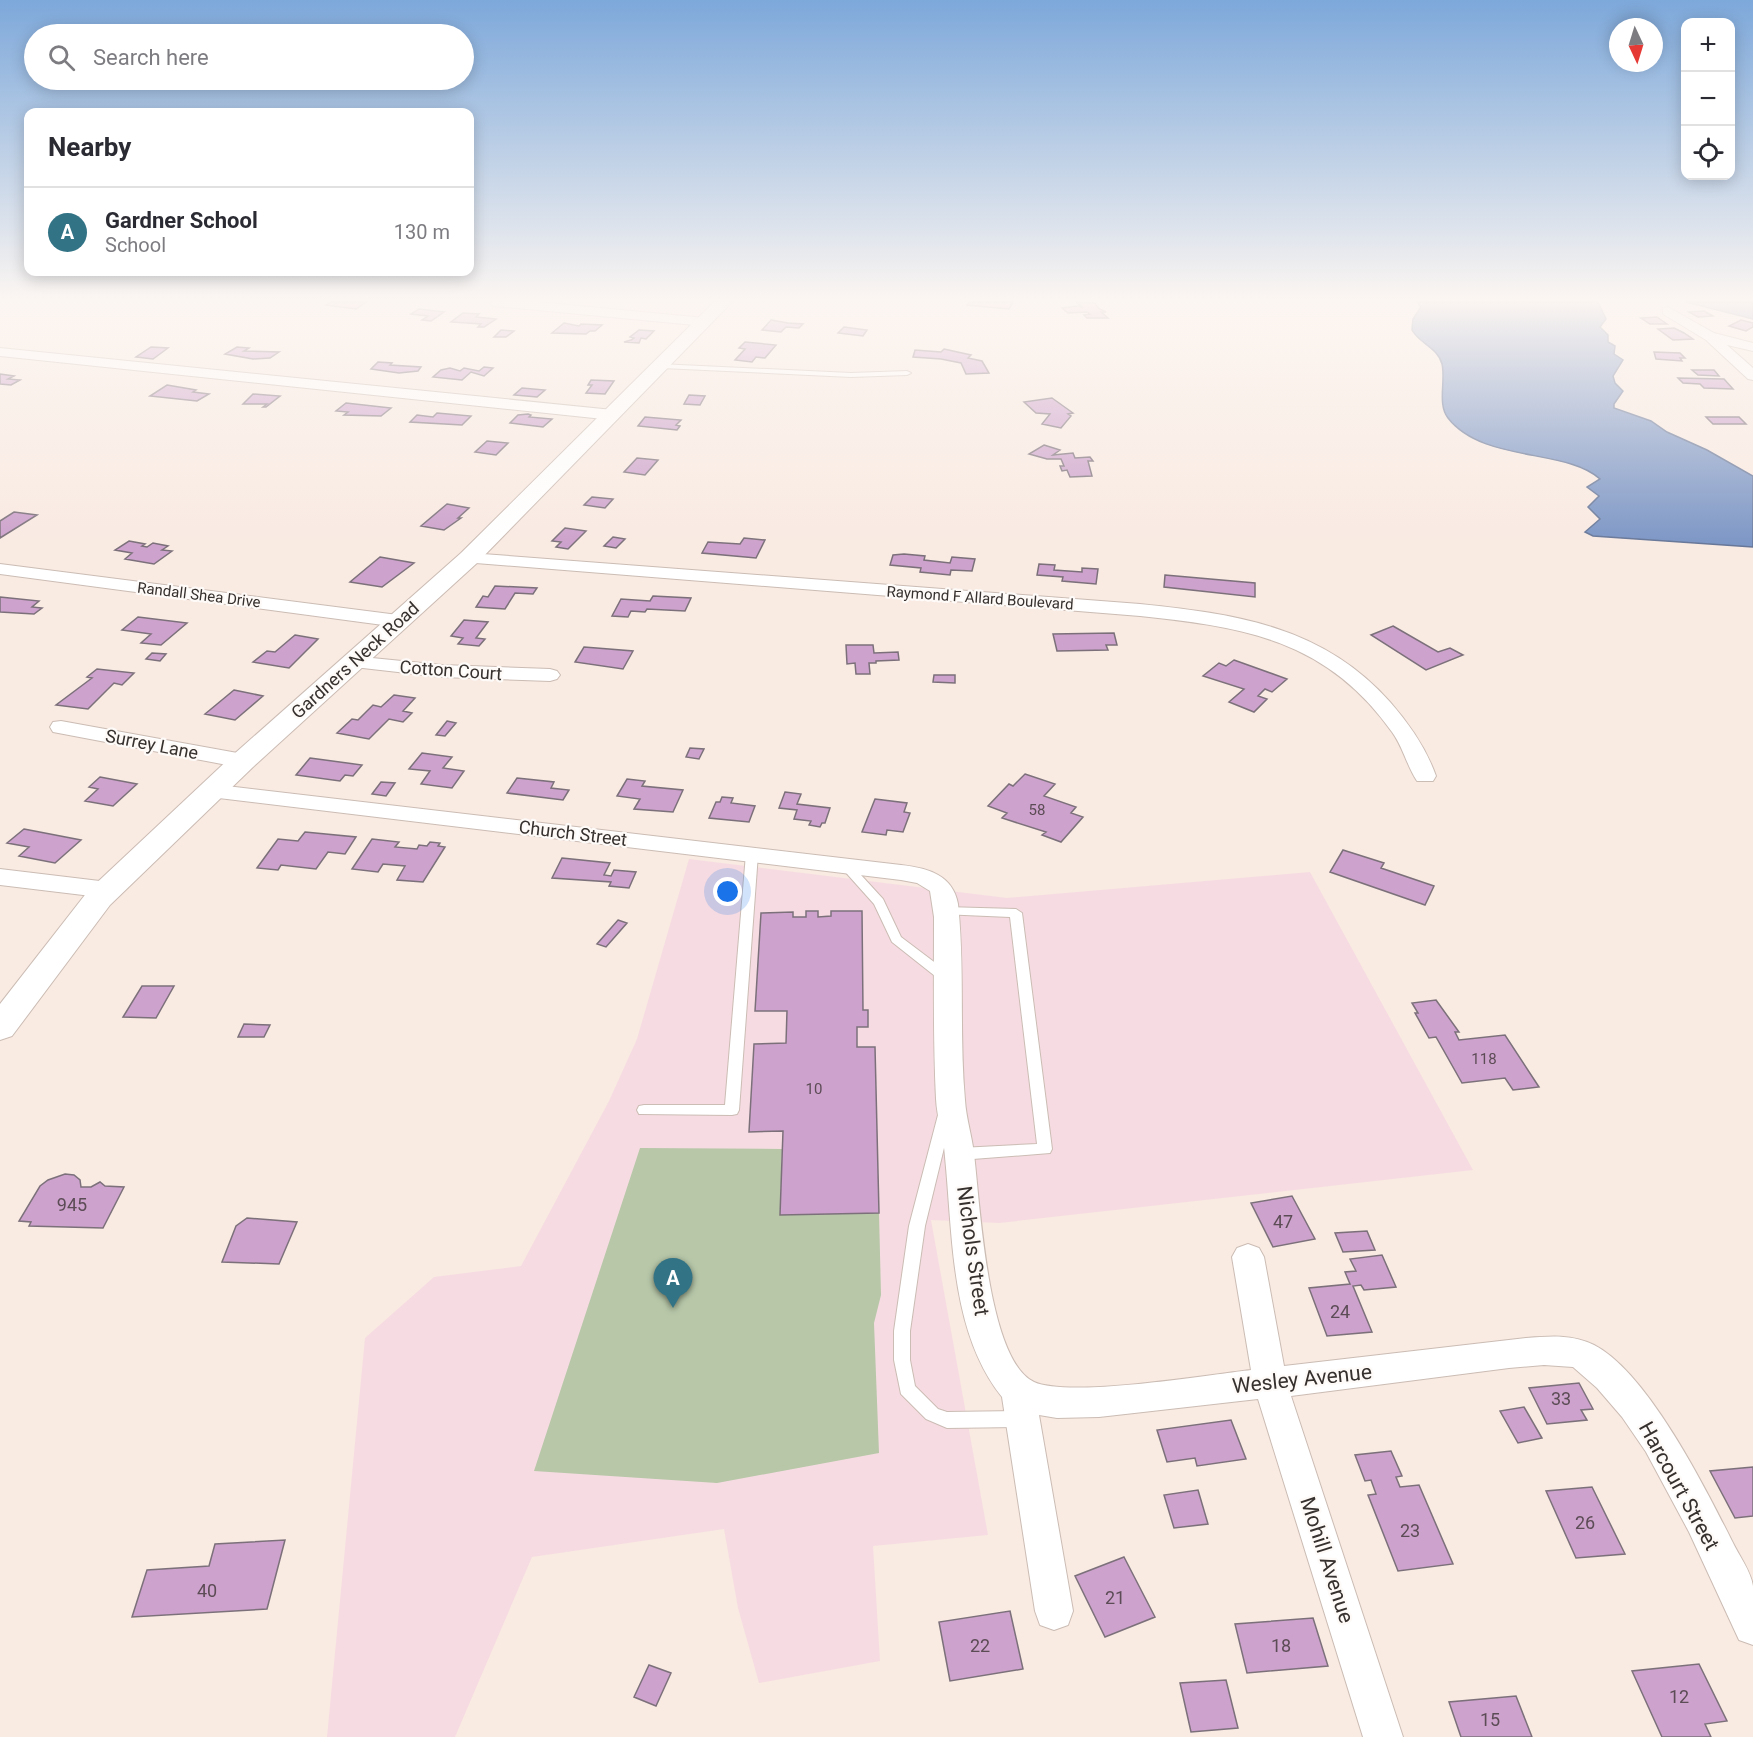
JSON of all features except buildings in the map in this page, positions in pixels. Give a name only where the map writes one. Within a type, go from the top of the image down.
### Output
[{"type":"street","points":[[302,383],[613,415]]},
{"type":"street","name":"Gardners Neck Road","points":[[0,1028],[8,1004],[108,890],[210,791],[469,558],[645,383]]},
{"type":"street","name":"Raymond F Allard Boulevard","points":[[469,558],[1140,610],[1244,624],[1314,651],[1345,668],[1368,690],[1410,741],[1418,753],[1425,776]]},
{"type":"street","name":"Randall Shea Drive","points":[[0,569],[398,621]]},
{"type":"street","name":"Cotton Court","points":[[352,662],[442,671],[550,675]]},
{"type":"street","name":"Surrey Lane","points":[[61,727],[243,761]]},
{"type":"street","name":"Church Street","points":[[210,791],[752,854],[924,877],[935,882]]},
{"type":"street","points":[[0,877],[108,890]]},
{"type":"street","name":"Nichols Street","points":[[935,882],[942,892],[945,911],[949,980],[950,1096],[960,1154],[967,1228],[985,1333],[999,1367],[1020,1405],[1054,1611]]},
{"type":"street","name":"Mohill Avenue","points":[[1248,1257],[1270,1383],[1383,1737]]},
{"type":"street","name":"Wesley Avenue","points":[[1020,1405],[1037,1400],[1053,1404],[1270,1383],[1547,1351],[1582,1354],[1587,1359]]},
{"type":"street","name":"Harcourt Street","points":[[1587,1359],[1612,1378],[1642,1418],[1676,1473],[1753,1626]]},
{"type":"lane","points":[[644,1110],[732,1110],[752,854]]},
{"type":"lane","points":[[846,866],[879,902],[896,939],[949,980]]},
{"type":"lane","points":[[945,911],[1016,913],[1045,1149],[960,1154]]},
{"type":"lane","points":[[950,1096],[917,1226],[902,1331],[902,1360],[907,1389],[932,1414],[947,1420],[1020,1405]]},
{"type":"shaded area","points":[[689,859],[1007,898],[1310,872],[1473,1170],[999,1223],[931,1220],[988,1535],[873,1546],[880,1661],[759,1683],[738,1608],[724,1529],[532,1557],[455,1737],[327,1737],[365,1338],[434,1277],[521,1266],[609,1101],[637,1039]]},
{"type":"green space","points":[[640,1148],[782,1149],[780,1215],[879,1213],[881,1295],[874,1323],[879,1453],[717,1483],[534,1471]]},
{"type":"water","points":[[1443,383],[1615,383],[1623,391],[1614,404],[1614,408],[1651,421],[1667,432],[1707,450],[1753,476],[1753,547],[1593,536],[1585,532],[1600,519],[1588,507],[1599,496],[1587,487],[1600,479],[1585,469],[1567,463],[1482,442],[1463,432],[1448,418],[1442,399]]},
{"type":"place","name":"Gardner School","points":[[673,1308]]}]
